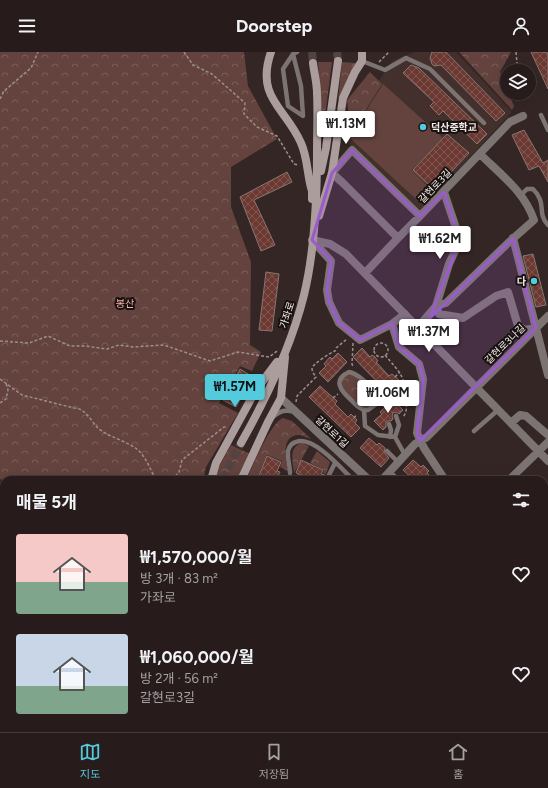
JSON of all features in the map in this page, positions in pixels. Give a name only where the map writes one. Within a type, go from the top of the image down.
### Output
[{"type":"main road","points":[[271,52],[268,62],[267,76],[270,95],[301,143],[307,168],[312,191],[312,240]]},
{"type":"main road","points":[[312,240],[332,174],[343,98],[355,72],[362,61],[362,52]]},
{"type":"main road","name":"가좌로","points":[[317,183],[326,148],[338,60]]},
{"type":"main road","name":"가좌로","points":[[241,443],[257,414],[286,350],[304,295],[310,268],[316,211],[317,183],[317,92],[313,62]]},
{"type":"main road","points":[[243,476],[281,398],[286,350]]},
{"type":"main road","points":[[211,476],[216,463],[256,390],[286,350]]},
{"type":"street","name":"갈현로3길","points":[[365,273],[510,122],[523,116]]},
{"type":"street","points":[[398,238],[332,174],[352,150],[420,216]]},
{"type":"street","points":[[436,306],[446,303],[513,238],[534,220],[521,194],[480,154]]},
{"type":"street","points":[[418,327],[436,306],[449,264],[460,240],[444,192]]},
{"type":"street","points":[[513,238],[548,375]]},
{"type":"street","points":[[312,240],[330,244],[346,254],[548,461]]},
{"type":"street","points":[[312,240],[331,261],[327,290],[329,302],[339,323],[360,340],[392,324],[405,314]]},
{"type":"street","points":[[436,306],[439,314],[463,318],[496,296],[508,292],[518,326],[525,330],[536,328]]},
{"type":"street","name":"갈현로3나길","points":[[476,387],[548,316]]},
{"type":"street","points":[[392,324],[400,347],[419,364],[422,379],[421,406],[417,434],[442,476]]},
{"type":"street","points":[[386,476],[415,444],[427,437],[476,387]]},
{"type":"street","name":"갈현로1길","points":[[281,398],[365,476]]},
{"type":"street","points":[[511,423],[520,415],[526,416],[548,435]]},
{"type":"street","points":[[513,476],[548,442]]},
{"type":"street","points":[[389,473],[392,476]]},
{"type":"lane","points":[[295,53],[301,86],[303,116],[288,106],[283,69],[295,53]]},
{"type":"lane","points":[[362,61],[385,70],[406,58],[430,69],[484,123]]},
{"type":"lane","points":[[541,116],[548,130]]},
{"type":"lane","points":[[521,194],[527,189],[533,188],[540,194],[544,202],[543,214],[545,222],[548,225]]},
{"type":"lane","points":[[349,372],[357,374],[375,392],[377,397],[375,405],[368,410],[364,410],[359,408],[341,391],[339,382],[349,372]]},
{"type":"lane","points":[[364,410],[365,426],[378,435],[392,437]]},
{"type":"lane","points":[[474,431],[498,410]]},
{"type":"lane","points":[[268,422],[280,412],[290,411],[298,414]]},
{"type":"lane","points":[[392,437],[398,431],[399,424],[396,416]]},
{"type":"lane","points":[[389,424],[392,437],[405,455]]},
{"type":"lane","points":[[290,473],[288,452],[290,446],[297,441],[310,442],[349,476]]},
{"type":"lane","points":[[387,451],[398,462]]},
{"type":"lane","points":[[329,476],[335,463]]},
{"type":"path","points":[[0,99],[4,91],[31,68],[38,52]]},
{"type":"path","points":[[184,52],[193,65],[212,74],[245,103],[244,114],[257,127],[277,136],[294,164],[307,168]]},
{"type":"path","points":[[375,66],[389,52]]},
{"type":"path","points":[[516,52],[517,63]]},
{"type":"path","points":[[0,341],[29,342],[48,336],[70,346],[85,346],[107,349],[120,345],[133,347],[164,345],[210,361],[238,352],[269,357],[289,342]]},
{"type":"path","points":[[296,402],[298,396],[316,377],[312,372],[312,366],[314,363],[320,361],[328,354],[335,351],[336,348],[347,339],[353,339],[352,364],[354,368]]},
{"type":"path","points":[[377,355],[375,353],[375,348],[377,344],[382,343],[386,344],[388,348],[388,352],[385,355]]},
{"type":"path","points":[[377,355],[385,355]]},
{"type":"path","points":[[385,355],[400,372],[406,387],[407,410],[399,424]]},
{"type":"path","points":[[395,377],[400,372]]},
{"type":"path","points":[[0,379],[22,395],[42,401],[78,408],[85,413],[99,429],[139,451],[154,476]]},
{"type":"path","points":[[0,403],[6,399],[8,390],[6,383]]},
{"type":"path","points":[[176,476],[179,472],[182,460],[224,427],[236,427]]},
{"type":"highlighted area","points":[[352,150],[420,216],[444,192],[460,240],[430,318],[513,238],[536,328],[420,441],[417,433],[423,379],[419,364],[399,347],[392,324],[360,340],[339,323],[329,302],[327,290],[331,261],[312,240],[332,173]]},
{"type":"shaded area","name":"덕산중학교","points":[[414,52],[456,52],[512,112],[420,210],[348,143],[349,107],[378,82],[392,61]]},
{"type":"green space","name":"봉산","points":[[0,52],[244,52],[248,86],[277,139],[231,167],[231,207],[251,262],[250,345],[261,352],[252,371],[240,366],[219,403],[238,413],[206,467],[204,476],[0,476]]},
{"type":"green space","points":[[459,52],[511,52],[504,64],[500,64],[500,97]]},
{"type":"green space","points":[[318,62],[332,62],[323,131]]},
{"type":"green space","points":[[342,62],[356,63],[338,100]]},
{"type":"green space","points":[[370,72],[382,84],[351,133],[347,100]]},
{"type":"green space","points":[[381,82],[443,138],[412,170],[429,188],[418,201],[351,139],[351,135],[383,84]]},
{"type":"green space","points":[[503,100],[511,100],[514,106],[512,110]]},
{"type":"green space","points":[[353,372],[375,392],[375,405],[364,410],[341,391],[342,378]]},
{"type":"green space","points":[[283,418],[292,421],[311,439],[299,435],[293,436],[289,439],[286,449],[288,471],[280,467],[282,461],[267,455],[258,476],[248,476],[257,456],[278,421]]},
{"type":"green space","points":[[302,443],[309,446],[294,473],[292,460],[293,451]]},
{"type":"green space","points":[[231,445],[250,454],[239,476],[215,476]]},
{"type":"green space","points":[[317,451],[330,462],[326,474],[323,473],[324,470],[310,463]]},
{"type":"building","points":[[432,52],[446,52],[505,113],[496,121],[441,65],[434,66],[432,64],[430,58]]},
{"type":"building","points":[[531,52],[547,52],[548,89]]},
{"type":"building","points":[[411,65],[419,68],[487,134],[477,144],[443,111],[439,115],[430,106],[434,102],[403,73]]},
{"type":"building","points":[[524,130],[543,163],[548,160],[548,182],[539,166],[529,170],[512,135]]},
{"type":"building","points":[[447,134],[469,153],[434,190],[413,170]]},
{"type":"building","points":[[287,172],[292,182],[254,200],[275,245],[261,251],[240,197]]},
{"type":"building","name":"다","points":[[533,254],[546,305],[536,307],[523,256]]},
{"type":"building","points":[[266,272],[279,274],[272,331],[259,330]]},
{"type":"building","points":[[362,348],[370,357],[372,355],[375,357],[378,361],[376,362],[389,376],[392,374],[399,380],[396,383],[401,389],[392,397],[353,357]]},
{"type":"building","points":[[338,353],[347,362],[328,382],[319,373],[326,366],[324,364],[330,357],[332,359]]},
{"type":"building","points":[[240,369],[253,377],[236,407],[223,400]]},
{"type":"building","points":[[320,386],[337,401],[335,404],[348,417],[351,414],[357,420],[355,423],[360,428],[351,437],[309,397]]},
{"type":"building","points":[[393,400],[403,410],[399,414],[396,412],[393,413],[393,419],[391,421],[386,421],[386,427],[383,430],[374,421],[382,414],[380,412]]},
{"type":"building","points":[[369,438],[377,445],[379,443],[385,448],[384,452],[389,458],[381,467],[360,448]]},
{"type":"building","points":[[267,456],[281,462],[277,471],[280,472],[278,476],[259,476]]},
{"type":"building","points":[[301,460],[323,470],[321,474],[325,476],[302,476],[296,473]]},
{"type":"building","points":[[413,460],[421,467],[423,465],[429,471],[427,473],[430,476],[410,476],[403,470]]},
{"type":"tunnel","points":[[312,52],[313,63]]},
{"type":"tunnel","points":[[337,52],[338,61]]},
{"type":"tunnel","points":[[225,476],[241,443]]},
{"type":"place","name":"덕산중학교","points":[[423,127]]},
{"type":"place","name":"다","points":[[534,281]]}]
